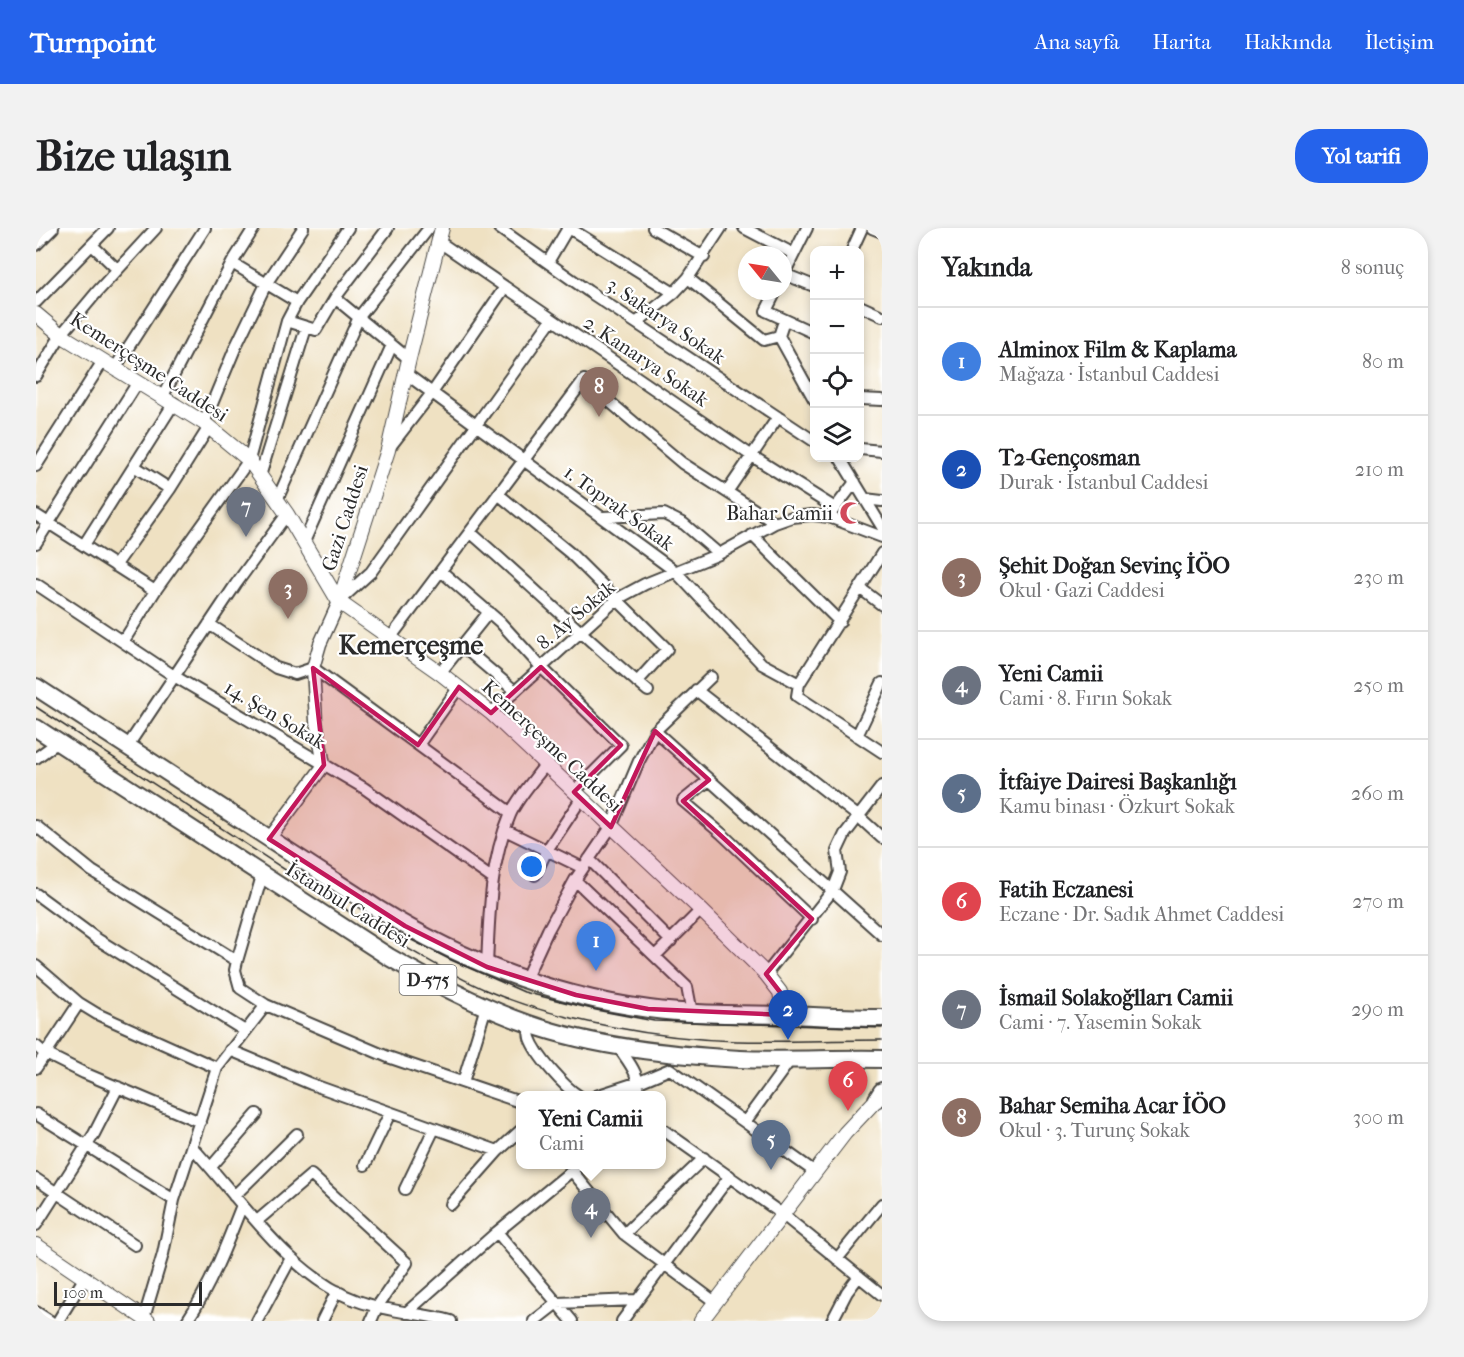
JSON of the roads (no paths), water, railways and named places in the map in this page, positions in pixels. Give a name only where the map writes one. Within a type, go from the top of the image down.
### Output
[{"type":"highway","name":"İstanbul Caddesi","points":[[36,687],[405,926],[487,967],[576,994],[648,1009],[747,1016],[882,1018]]},
{"type":"highway","name":"İstanbul Caddesi","points":[[36,728],[389,957],[442,987],[528,1024],[567,1036],[617,1045],[740,1059],[882,1059]]},
{"type":"main road","name":"Gazi Caddesi","points":[[339,602],[388,450],[440,234]]},
{"type":"main road","name":"Kemerçeşme Caddesi","points":[[36,314],[61,335],[206,425],[249,460],[287,514],[339,602],[391,637],[491,712],[766,974],[780,992],[784,1015]]},
{"type":"main road","points":[[701,1321],[845,1133],[881,1097]]},
{"type":"main road","points":[[36,1245],[146,1320]]},
{"type":"street","points":[[36,245],[53,228]]},
{"type":"street","points":[[36,302],[108,228]]},
{"type":"street","points":[[37,371],[61,335],[117,269],[156,228]]},
{"type":"street","points":[[36,466],[205,228]]},
{"type":"street","points":[[84,545],[134,466],[168,400],[232,263],[254,228]]},
{"type":"street","points":[[115,566],[170,489],[206,425],[236,346],[266,284],[303,228]]},
{"type":"street","points":[[123,642],[155,591],[249,460],[287,321],[297,302],[348,228]]},
{"type":"street","points":[[287,321],[316,330],[335,298],[388,228]]},
{"type":"street","points":[[278,500],[359,317],[429,228]]},
{"type":"street","name":"3. Sakarya Sokak","points":[[499,228],[636,323],[810,438]]},
{"type":"street","points":[[548,262],[568,228],[674,293]]},
{"type":"street","points":[[653,228],[704,257]]},
{"type":"street","points":[[636,323],[674,293],[688,278],[721,228]]},
{"type":"street","points":[[744,228],[794,254]]},
{"type":"street","points":[[792,258],[807,228]]},
{"type":"street","points":[[854,246],[862,228]]},
{"type":"street","points":[[872,228],[882,232]]},
{"type":"street","name":"2. Kanarya Sokak","points":[[440,234],[505,287],[832,513]]},
{"type":"street","points":[[92,244],[117,269]]},
{"type":"street","points":[[232,263],[297,302]]},
{"type":"street","points":[[688,278],[764,340],[779,336]]},
{"type":"street","points":[[792,278],[810,285]]},
{"type":"street","points":[[388,450],[432,393],[505,287]]},
{"type":"street","name":"1. Toprak Sokak","points":[[335,298],[392,345],[407,366],[432,393],[676,572],[762,664],[799,684]]},
{"type":"street","points":[[772,300],[766,311],[810,331]]},
{"type":"street","points":[[864,308],[882,316]]},
{"type":"street","points":[[339,602],[371,572],[552,319]]},
{"type":"street","points":[[784,321],[779,336],[810,392]]},
{"type":"street","points":[[260,476],[306,328]]},
{"type":"street","points":[[304,542],[392,345]]},
{"type":"street","points":[[391,637],[584,380],[682,463],[775,523]]},
{"type":"street","points":[[36,543],[138,382]]},
{"type":"street","points":[[864,399],[882,400]]},
{"type":"street","points":[[727,492],[778,417]]},
{"type":"street","points":[[864,449],[882,451]]},
{"type":"street","points":[[842,462],[882,527]]},
{"type":"street","points":[[134,466],[170,489]]},
{"type":"street","points":[[832,513],[855,482]]},
{"type":"street","points":[[498,494],[570,553],[667,650],[637,682]]},
{"type":"street","points":[[865,500],[882,501]]},
{"type":"street","name":"8. Ay Sokak","points":[[491,712],[617,599],[645,584],[719,554],[775,523],[792,517],[832,513],[882,537]]},
{"type":"street","points":[[36,514],[155,591]]},
{"type":"street","points":[[127,747],[209,624],[287,514]]},
{"type":"street","points":[[603,517],[664,514],[684,524],[719,554]]},
{"type":"street","points":[[470,532],[648,691]]},
{"type":"street","points":[[752,535],[840,622]]},
{"type":"street","points":[[882,554],[799,684],[797,696],[882,752]]},
{"type":"street","points":[[441,571],[500,622],[541,668],[621,746],[578,795],[535,875]]},
{"type":"street","name":"14. Şen Sokak","points":[[36,584],[174,676],[364,788],[493,879]]},
{"type":"street","points":[[861,589],[882,605]]},
{"type":"street","name":"Gazi Caddesi","points":[[324,765],[316,722],[313,668],[320,644],[339,602]]},
{"type":"street","points":[[440,673],[489,612]]},
{"type":"street","points":[[209,624],[276,668],[295,674],[313,668],[511,813]]},
{"type":"street","points":[[462,646],[515,691]]},
{"type":"street","points":[[525,980],[575,880],[611,826],[639,761],[655,731],[711,676]]},
{"type":"street","points":[[857,736],[879,697],[882,683]]},
{"type":"street","points":[[418,745],[459,687]]},
{"type":"street","points":[[696,690],[859,817],[882,838]]},
{"type":"street","points":[[655,731],[882,935]]},
{"type":"street","points":[[36,758],[58,742]]},
{"type":"street","points":[[269,839],[324,765]]},
{"type":"street","points":[[487,967],[493,879],[506,830],[511,813],[545,765]]},
{"type":"street","points":[[710,780],[683,801],[722,834],[812,919]]},
{"type":"street","points":[[766,974],[833,891],[840,872],[837,851],[845,834],[882,786]]},
{"type":"street","points":[[36,826],[93,871],[237,961]]},
{"type":"street","points":[[506,830],[547,850],[586,864],[670,940]]},
{"type":"street","points":[[262,876],[235,970],[240,988],[266,1005],[388,1057],[516,1101]]},
{"type":"street","points":[[575,880],[687,987],[692,1013]]},
{"type":"street","points":[[36,894],[97,939],[245,1031]]},
{"type":"street","points":[[655,956],[701,910]]},
{"type":"street","points":[[36,966],[79,1003],[97,1014],[217,1068]]},
{"type":"street","points":[[36,1068],[40,1050],[79,1003]]},
{"type":"street","points":[[146,1320],[174,1200],[217,1068],[266,1005]]},
{"type":"street","points":[[462,1082],[486,1007]]},
{"type":"street","points":[[528,1024],[531,1039],[540,1054],[570,1091]]},
{"type":"street","points":[[617,1045],[636,1073],[639,1082],[638,1091]]},
{"type":"street","points":[[40,1050],[200,1122]]},
{"type":"street","points":[[230,1050],[311,1084],[498,1151]]},
{"type":"street","points":[[745,1122],[790,1059]]},
{"type":"street","points":[[609,1091],[670,1069],[815,1172]]},
{"type":"street","points":[[36,1225],[86,1147],[118,1087]]},
{"type":"street","points":[[365,1165],[390,1113]]},
{"type":"street","points":[[36,1114],[174,1200]]},
{"type":"street","points":[[211,1167],[257,1114]]},
{"type":"street","points":[[405,1190],[434,1129]]},
{"type":"street","points":[[666,1132],[782,1214],[881,1291]]},
{"type":"street","points":[[234,1196],[297,1134]]},
{"type":"street","points":[[451,1204],[498,1151],[516,1135]]},
{"type":"street","points":[[192,1148],[291,1258],[337,1291],[377,1307],[426,1319],[452,1321]]},
{"type":"street","points":[[624,1234],[704,1158]]},
{"type":"street","points":[[406,1313],[497,1232],[575,1169]]},
{"type":"street","points":[[577,1169],[624,1234],[715,1302]]},
{"type":"street","points":[[257,1221],[311,1175],[407,1263],[377,1307],[371,1321]]},
{"type":"street","points":[[622,1321],[730,1176]]},
{"type":"street","points":[[36,1179],[135,1245]]},
{"type":"street","points":[[837,1258],[882,1204]]},
{"type":"street","points":[[187,1321],[203,1297],[222,1257],[242,1205]]},
{"type":"street","points":[[497,1232],[572,1321]]},
{"type":"street","points":[[257,1321],[291,1258]]},
{"type":"street","points":[[832,1321],[859,1276]]},
{"type":"street","points":[[58,1321],[85,1277]]},
{"type":"street","points":[[322,1321],[337,1291]]},
{"type":"street","points":[[534,1321],[557,1303],[637,1300]]},
{"type":"street","points":[[36,1312],[50,1321]]},
{"type":"tram line","points":[[36,707],[388,937],[488,991],[516,1002],[578,1019],[676,1037],[737,1041],[882,1040]]},
{"type":"tram line","points":[[392,930],[451,960],[524,992],[596,1010],[654,1021],[882,1028]]},
{"type":"place","name":"Bahar Semiha Acar İÖO","points":[[599,417]]},
{"type":"place","name":"Bahar Camii","points":[[851,513]]},
{"type":"place","name":"İsmail Solakoğlları Camii","points":[[246,537]]},
{"type":"place","name":"Şehit Doğan Sevinç İÖO","points":[[288,619]]},
{"type":"place","name":"Alminox Film & Kaplama","points":[[596,971]]},
{"type":"place","name":"T2-Gençosman","points":[[788,1040]]},
{"type":"place","name":"Fatih Eczanesi","points":[[848,1111]]},
{"type":"place","name":"İtfaiye Dairesi Başkanlığı","points":[[771,1170]]},
{"type":"place","name":"Yeni Camii","points":[[591,1238]]},
{"type":"district","name":"Kemerçeşme","points":[[411,645]]}]
